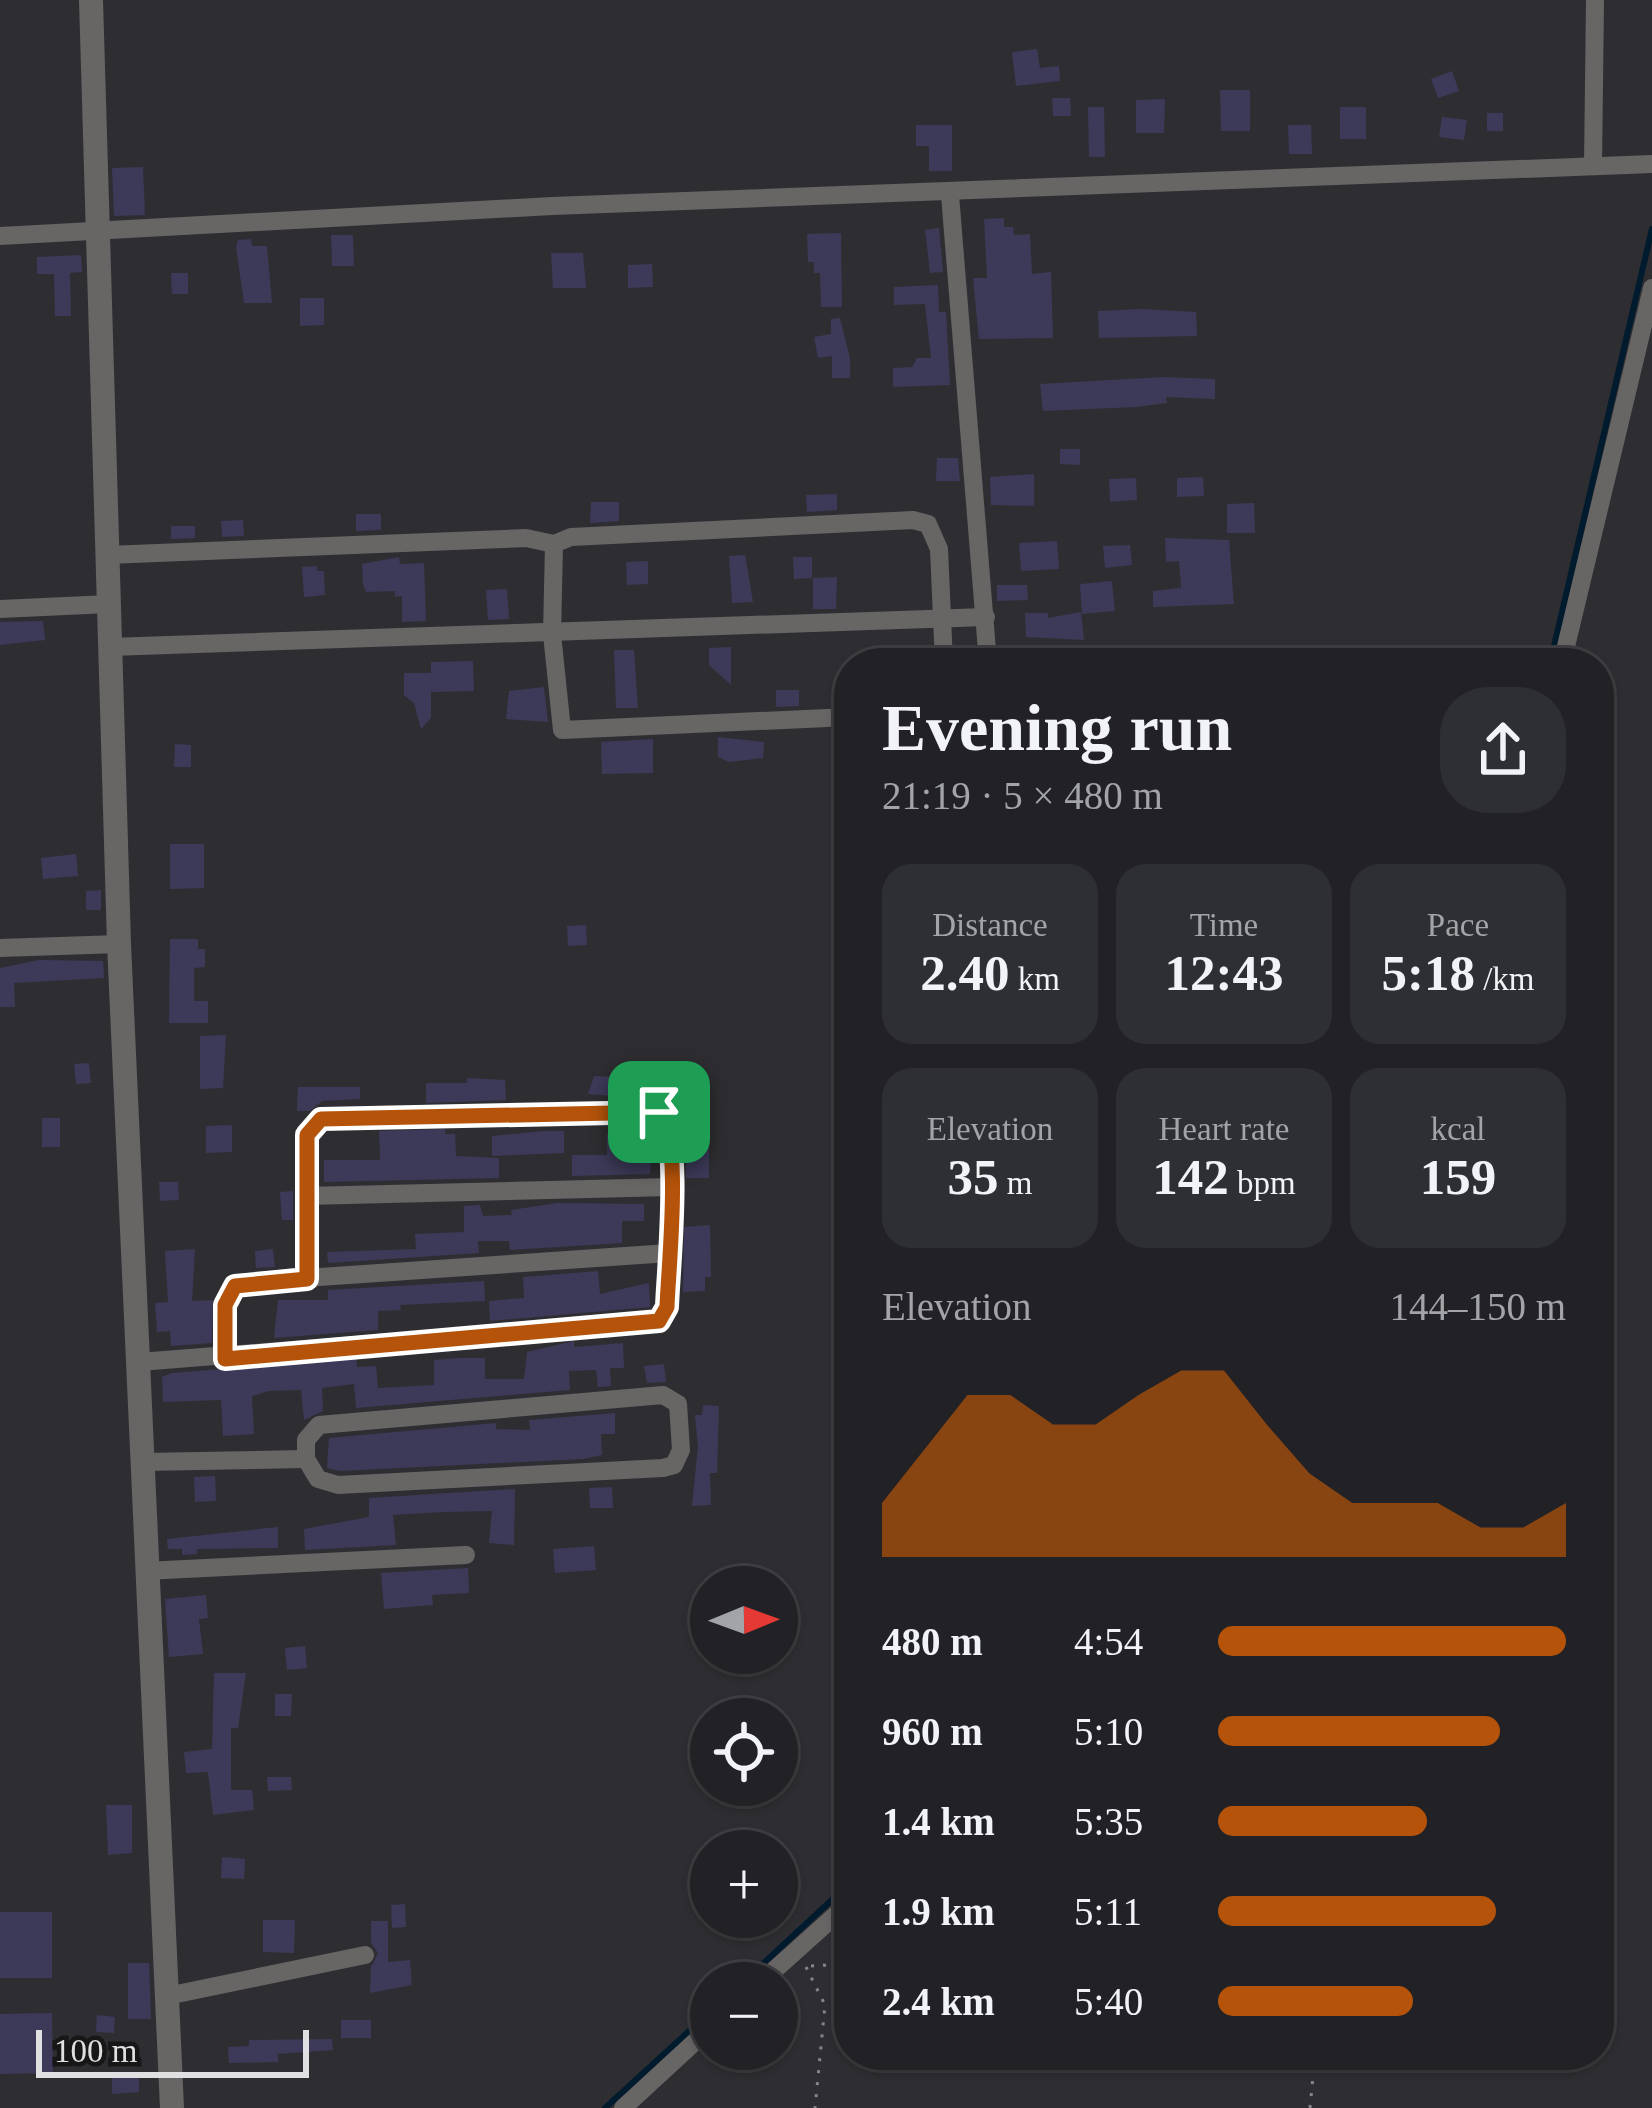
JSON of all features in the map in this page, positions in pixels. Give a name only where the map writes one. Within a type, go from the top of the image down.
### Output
[{"type":"street","points":[[91,0],[118,944],[172,2108]]},
{"type":"street","points":[[1593,166],[1595,0]]},
{"type":"street","points":[[0,236],[530,207],[950,195],[1652,164]]},
{"type":"street","points":[[950,195],[987,648]]},
{"type":"street","points":[[1566,648],[1652,288]]},
{"type":"street","points":[[108,555],[526,538],[554,544],[571,537],[914,520],[934,532],[943,648]]},
{"type":"street","points":[[554,544],[551,634],[559,726],[566,732],[834,718]]},
{"type":"street","points":[[0,609],[110,604]]},
{"type":"street","points":[[110,647],[986,617]]},
{"type":"street","points":[[0,948],[118,944]]},
{"type":"street","points":[[139,1363],[659,1321],[667,1307],[669,1127],[659,1112],[321,1119],[307,1135],[307,1279]]},
{"type":"street","points":[[306,1196],[671,1187]]},
{"type":"street","points":[[225,1359],[225,1305],[235,1286],[669,1253]]},
{"type":"street","points":[[663,1395],[678,1404],[679,1458],[662,1468],[338,1485],[317,1480],[306,1459],[309,1432],[319,1425],[663,1395]]},
{"type":"street","points":[[143,1462],[306,1459]]},
{"type":"street","points":[[145,1571],[466,1555]]},
{"type":"street","points":[[783,1962],[834,1916]]},
{"type":"street","points":[[167,1996],[365,1954]]},
{"type":"street","points":[[622,2108],[690,2046]]},
{"type":"path","points":[[798,1966],[834,1965]]},
{"type":"path","points":[[805,1966],[819,1984],[825,2005],[815,2108]]},
{"type":"path","points":[[1310,2108],[1314,2070]]},
{"type":"building","points":[[1037,49],[1040,68],[1059,66],[1060,81],[1016,86],[1012,52]]},
{"type":"building","points":[[1452,71],[1459,91],[1438,98],[1431,79]]},
{"type":"building","points":[[1220,90],[1250,90],[1250,131],[1221,131]]},
{"type":"building","points":[[1052,98],[1070,98],[1071,116],[1053,116]]},
{"type":"building","points":[[1165,99],[1164,133],[1136,133],[1136,100]]},
{"type":"building","points":[[1088,107],[1104,107],[1105,157],[1089,157]]},
{"type":"building","points":[[1340,107],[1366,107],[1366,139],[1340,139]]},
{"type":"building","points":[[1487,113],[1503,113],[1503,131],[1487,131]]},
{"type":"building","points":[[1442,117],[1467,120],[1464,140],[1439,137]]},
{"type":"building","points":[[916,125],[952,125],[952,171],[929,171],[929,146],[916,146]]},
{"type":"building","points":[[1288,125],[1311,125],[1312,154],[1289,154]]},
{"type":"building","points":[[143,167],[145,215],[114,216],[112,168]]},
{"type":"building","points":[[1004,218],[1004,227],[1013,227],[1014,235],[1030,234],[1032,274],[1051,272],[1053,338],[979,339],[973,278],[987,278],[984,219]]},
{"type":"building","points":[[939,228],[943,272],[930,273],[925,230]]},
{"type":"building","points":[[841,233],[842,307],[821,307],[820,273],[814,273],[814,262],[808,262],[807,234]]},
{"type":"building","points":[[331,235],[353,235],[354,266],[332,266]]},
{"type":"building","points":[[251,239],[252,246],[267,246],[272,303],[244,303],[236,247],[238,240]]},
{"type":"building","points":[[551,253],[583,253],[586,288],[553,288]]},
{"type":"building","points":[[81,255],[82,272],[70,273],[71,316],[55,316],[54,274],[37,274],[37,257]]},
{"type":"building","points":[[652,264],[653,287],[628,288],[628,265]]},
{"type":"building","points":[[171,273],[188,273],[188,294],[172,294]]},
{"type":"building","points":[[938,285],[939,312],[946,312],[950,385],[893,387],[893,368],[912,367],[917,358],[931,358],[925,304],[894,305],[894,287]]},
{"type":"building","points":[[300,298],[324,298],[324,325],[300,326]]},
{"type":"building","points":[[1098,311],[1196,312],[1197,336],[1099,338]]},
{"type":"building","points":[[840,318],[850,378],[832,378],[832,356],[818,358],[814,337],[831,334],[831,319]]},
{"type":"building","points":[[1215,379],[1215,399],[1166,397],[1167,403],[1136,407],[1043,411],[1040,384]]},
{"type":"building","points":[[1060,449],[1080,449],[1080,465],[1060,464]]},
{"type":"building","points":[[937,458],[958,458],[960,481],[936,481]]},
{"type":"building","points":[[1034,474],[1034,506],[991,505],[990,477]]},
{"type":"building","points":[[1203,477],[1204,496],[1177,497],[1177,478]]},
{"type":"building","points":[[1136,478],[1137,500],[1110,502],[1109,479]]},
{"type":"building","points":[[837,494],[837,510],[807,512],[806,495]]},
{"type":"building","points":[[591,502],[619,502],[619,521],[590,523]]},
{"type":"building","points":[[1254,503],[1255,533],[1227,533],[1227,504]]},
{"type":"building","points":[[356,514],[381,514],[381,530],[356,531]]},
{"type":"building","points":[[243,520],[244,536],[222,537],[221,521]]},
{"type":"building","points":[[171,526],[195,526],[195,538],[171,539]]},
{"type":"building","points":[[1165,538],[1229,540],[1234,604],[1153,607],[1153,591],[1181,588],[1179,561],[1166,562]]},
{"type":"building","points":[[1057,541],[1059,569],[1021,571],[1019,543]]},
{"type":"building","points":[[1130,545],[1132,565],[1105,568],[1103,546]]},
{"type":"building","points":[[745,555],[753,602],[732,603],[729,556]]},
{"type":"building","points":[[399,557],[400,564],[424,563],[426,621],[402,622],[402,596],[395,597],[395,591],[366,592],[362,564]]},
{"type":"building","points":[[793,557],[812,557],[812,578],[794,579]]},
{"type":"building","points":[[648,561],[648,584],[627,585],[626,562]]},
{"type":"building","points":[[317,566],[317,571],[324,571],[325,595],[304,597],[302,567]]},
{"type":"building","points":[[837,577],[836,609],[813,609],[813,578]]},
{"type":"building","points":[[1112,581],[1115,611],[1082,614],[1080,584]]},
{"type":"building","points":[[997,585],[1027,585],[1028,600],[997,601]]},
{"type":"building","points":[[507,589],[509,619],[488,620],[486,590]]},
{"type":"building","points":[[1081,612],[1084,640],[1026,637],[1025,613],[1048,613],[1048,618]]},
{"type":"building","points":[[43,621],[45,640],[0,645],[0,622]]},
{"type":"building","points":[[731,647],[731,685],[709,665],[709,648]]},
{"type":"building","points":[[614,650],[634,650],[638,708],[616,708]]},
{"type":"building","points":[[473,661],[474,691],[431,692],[431,718],[421,729],[414,703],[404,695],[404,673],[431,673],[431,662]]},
{"type":"building","points":[[544,687],[548,722],[506,719],[509,691]]},
{"type":"building","points":[[776,690],[799,690],[799,706],[776,707]]},
{"type":"building","points":[[718,737],[764,742],[763,758],[729,762],[718,757]]},
{"type":"building","points":[[653,739],[653,773],[602,774],[601,742]]},
{"type":"building","points":[[175,744],[191,745],[191,767],[174,767]]},
{"type":"building","points":[[170,844],[204,844],[204,888],[170,889]]},
{"type":"building","points":[[76,854],[78,876],[43,879],[41,858]]},
{"type":"building","points":[[101,890],[101,910],[86,910],[86,891]]},
{"type":"building","points":[[586,925],[587,945],[568,946],[567,926]]},
{"type":"building","points":[[170,939],[198,939],[198,949],[205,949],[205,967],[194,968],[194,1001],[208,1001],[208,1023],[169,1023]]},
{"type":"building","points":[[39,960],[103,961],[104,978],[14,983],[15,1007],[0,1007],[0,968]]},
{"type":"building","points":[[226,1035],[223,1088],[200,1089],[200,1036]]},
{"type":"building","points":[[89,1063],[91,1083],[76,1084],[74,1064]]},
{"type":"building","points":[[594,1076],[614,1077],[614,1082],[709,1080],[710,1104],[588,1094]]},
{"type":"building","points":[[467,1078],[505,1080],[506,1100],[426,1103],[426,1083],[467,1083]]},
{"type":"building","points":[[298,1087],[360,1087],[360,1099],[322,1101],[310,1111],[297,1111]]},
{"type":"building","points":[[42,1118],[60,1118],[60,1147],[42,1147]]},
{"type":"building","points":[[232,1125],[232,1152],[206,1153],[206,1126]]},
{"type":"building","points":[[445,1129],[445,1134],[455,1134],[456,1156],[499,1158],[499,1178],[324,1182],[324,1160],[380,1160],[379,1131]]},
{"type":"building","points":[[564,1131],[564,1153],[492,1156],[492,1136]]},
{"type":"building","points":[[654,1132],[650,1174],[572,1176],[572,1155],[607,1155],[607,1134]]},
{"type":"building","points":[[686,1133],[709,1133],[709,1178],[686,1178]]},
{"type":"building","points":[[159,1182],[178,1182],[179,1200],[160,1201]]},
{"type":"building","points":[[293,1191],[293,1220],[282,1220],[280,1192]]},
{"type":"building","points":[[557,1203],[644,1204],[644,1221],[622,1221],[622,1243],[510,1250],[509,1241],[478,1241],[479,1253],[328,1263],[327,1252],[416,1249],[415,1234],[464,1232],[464,1206],[480,1205],[483,1216],[512,1215],[511,1210]]},
{"type":"building","points":[[710,1225],[711,1277],[705,1277],[705,1291],[683,1292],[684,1227]]},
{"type":"building","points":[[195,1249],[192,1301],[213,1300],[212,1343],[171,1346],[170,1331],[157,1332],[155,1303],[168,1302],[165,1251]]},
{"type":"building","points":[[273,1249],[275,1267],[256,1268],[255,1251]]},
{"type":"building","points":[[598,1271],[600,1294],[649,1283],[650,1307],[490,1321],[489,1301],[524,1298],[523,1277]]},
{"type":"building","points":[[484,1281],[485,1301],[400,1305],[401,1310],[378,1311],[378,1330],[274,1338],[278,1300],[328,1300],[328,1290]]},
{"type":"building","points":[[574,1341],[574,1347],[623,1343],[624,1368],[610,1368],[611,1386],[598,1387],[596,1370],[569,1371],[570,1390],[356,1408],[354,1384],[322,1388],[323,1411],[304,1420],[301,1390],[269,1391],[252,1396],[254,1434],[223,1436],[221,1400],[163,1402],[162,1377],[172,1373],[356,1358],[357,1367],[376,1366],[378,1388],[434,1385],[434,1360],[458,1358],[485,1358],[485,1379],[524,1379],[527,1352]]},
{"type":"building","points":[[664,1364],[666,1382],[647,1383],[644,1366]]},
{"type":"building","points":[[703,1405],[719,1406],[717,1473],[710,1473],[711,1505],[692,1506],[698,1447],[695,1415],[702,1415]]},
{"type":"building","points":[[615,1413],[615,1434],[601,1434],[602,1455],[583,1459],[327,1468],[329,1438],[496,1423],[496,1429],[530,1430],[529,1420]]},
{"type":"building","points":[[215,1476],[216,1501],[195,1502],[194,1477]]},
{"type":"building","points":[[612,1487],[613,1508],[590,1508],[589,1488]]},
{"type":"building","points":[[515,1489],[514,1545],[489,1543],[492,1511],[444,1512],[393,1515],[396,1545],[305,1550],[304,1529],[369,1517],[369,1498]]},
{"type":"building","points":[[278,1527],[278,1548],[197,1549],[197,1554],[182,1555],[182,1549],[168,1549],[167,1539]]},
{"type":"building","points":[[594,1546],[596,1570],[555,1573],[553,1549]]},
{"type":"building","points":[[468,1568],[469,1593],[432,1595],[433,1605],[384,1609],[381,1573]]},
{"type":"building","points":[[206,1595],[208,1618],[199,1619],[203,1654],[169,1657],[165,1599]]},
{"type":"building","points":[[305,1646],[307,1668],[287,1670],[285,1648]]},
{"type":"building","points":[[214,1673],[246,1673],[238,1728],[231,1728],[231,1790],[252,1790],[254,1810],[213,1815],[208,1772],[186,1773],[184,1752],[212,1749]]},
{"type":"building","points":[[275,1694],[292,1694],[291,1716],[275,1716]]},
{"type":"building","points":[[267,1777],[291,1777],[292,1790],[268,1791]]},
{"type":"building","points":[[106,1805],[132,1805],[132,1853],[108,1855]]},
{"type":"building","points":[[222,1857],[245,1859],[244,1879],[221,1878]]},
{"type":"building","points":[[405,1904],[406,1927],[392,1928],[391,1905]]},
{"type":"building","points":[[0,1912],[52,1912],[52,1978],[0,1978]]},
{"type":"building","points":[[263,1920],[295,1920],[294,1953],[263,1952]]},
{"type":"building","points":[[371,1921],[388,1921],[388,1962],[410,1960],[412,1985],[370,1993],[371,1967],[378,1953],[371,1943]]},
{"type":"building","points":[[128,1963],[149,1963],[151,2019],[128,2019]]},
{"type":"building","points":[[52,2013],[53,2073],[0,2074],[0,2014]]},
{"type":"building","points":[[97,2015],[115,2017],[114,2033],[96,2032]]},
{"type":"building","points":[[341,2020],[371,2020],[371,2038],[341,2038]]},
{"type":"building","points":[[332,2039],[333,2050],[278,2054],[278,2062],[229,2063],[228,2047],[249,2046],[249,2040]]},
{"type":"building","points":[[139,2077],[139,2092],[112,2094],[112,2078]]},
{"type":"waterway","points":[[1554,648],[1652,229]]},
{"type":"waterway","points":[[765,1962],[834,1898]]},
{"type":"waterway","points":[[605,2108],[690,2030]]},
{"type":"route","points":[[659,1112],[666,1116],[669,1127],[671,1187],[667,1307],[659,1321],[225,1359],[225,1305],[235,1286],[307,1279],[307,1135],[321,1119],[659,1112]]}]
